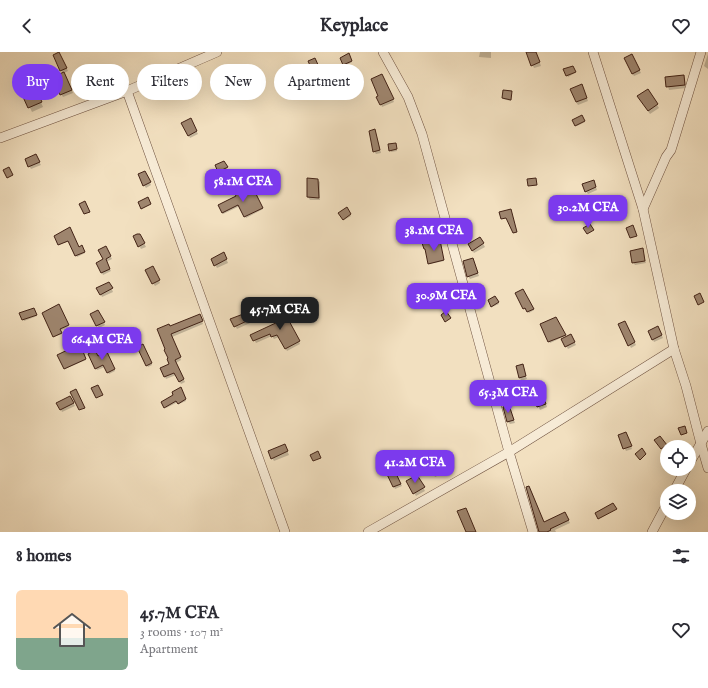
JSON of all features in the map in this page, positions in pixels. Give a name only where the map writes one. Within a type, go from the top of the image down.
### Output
[{"type":"street","points":[[129,90],[217,52]]},
{"type":"street","points":[[383,52],[408,97],[422,134],[509,452],[533,532]]},
{"type":"street","points":[[593,52],[643,209],[674,349],[686,386],[700,444],[708,468]]},
{"type":"street","points":[[643,209],[666,157],[671,150],[701,52]]},
{"type":"street","points":[[129,97],[285,532]]},
{"type":"street","points":[[0,138],[103,100]]},
{"type":"street","points":[[368,532],[509,452],[674,349]]},
{"type":"street","points":[[696,451],[708,431]]},
{"type":"street","points":[[700,444],[708,451]]},
{"type":"street","points":[[652,532],[660,517]]},
{"type":"building","points":[[59,52],[67,68],[63,70],[63,64],[57,64],[53,55]]},
{"type":"building","points":[[526,52],[536,52],[540,62],[531,66]]},
{"type":"building","points":[[349,53],[352,61],[343,64],[340,58]]},
{"type":"building","points":[[632,54],[640,70],[632,74],[624,58]]},
{"type":"building","points":[[315,58],[318,64],[309,64],[308,61]]},
{"type":"building","points":[[573,66],[576,72],[566,76],[563,69]]},
{"type":"building","points":[[63,72],[71,90],[63,94]]},
{"type":"building","points":[[382,74],[394,99],[380,105],[371,79]]},
{"type":"building","points":[[684,75],[685,85],[666,87],[665,77]]},
{"type":"building","points":[[582,84],[587,98],[576,102],[570,89]]},
{"type":"building","points":[[648,89],[658,104],[648,111],[637,96]]},
{"type":"building","points":[[503,90],[512,91],[511,100],[502,98]]},
{"type":"building","points":[[24,100],[41,100],[42,102],[28,108]]},
{"type":"building","points":[[582,115],[585,121],[575,126],[572,120]]},
{"type":"building","points":[[191,118],[197,131],[188,136],[181,123]]},
{"type":"building","points":[[375,129],[380,150],[373,152],[369,131]]},
{"type":"building","points":[[396,143],[397,149],[389,151],[388,144]]},
{"type":"building","points":[[36,154],[40,162],[28,167],[25,159]]},
{"type":"building","points":[[224,161],[228,167],[218,172],[215,165]]},
{"type":"building","points":[[9,167],[13,175],[7,178],[3,170]]},
{"type":"building","points":[[145,171],[151,182],[143,186],[138,174]]},
{"type":"building","points":[[307,178],[318,179],[319,198],[307,197]]},
{"type":"building","points":[[536,178],[537,185],[528,186],[527,179]]},
{"type":"building","points":[[594,180],[596,187],[585,192],[582,184]]},
{"type":"building","points":[[242,188],[245,194],[254,190],[263,208],[244,217],[238,205],[222,213],[218,205],[236,196],[234,192]]},
{"type":"building","points":[[148,197],[151,204],[141,209],[138,202]]},
{"type":"building","points":[[85,201],[90,212],[84,214],[79,204]]},
{"type":"building","points":[[347,207],[351,214],[343,220],[338,213]]},
{"type":"building","points":[[511,209],[517,232],[513,233],[506,218],[501,219],[499,212]]},
{"type":"building","points":[[590,224],[594,230],[587,234],[583,228]]},
{"type":"building","points":[[633,225],[637,236],[630,238],[626,228]]},
{"type":"building","points":[[70,227],[79,247],[82,245],[85,252],[75,256],[68,241],[58,245],[54,236]]},
{"type":"building","points":[[140,234],[145,243],[138,247],[133,236]]},
{"type":"building","points":[[480,237],[484,243],[472,251],[468,244]]},
{"type":"building","points":[[440,240],[444,260],[428,264],[425,249],[422,243]]},
{"type":"building","points":[[106,246],[111,256],[106,259],[110,269],[101,273],[96,263],[103,259],[98,250]]},
{"type":"building","points":[[643,248],[645,261],[632,263],[630,251]]},
{"type":"building","points":[[224,252],[227,259],[214,266],[211,259]]},
{"type":"building","points":[[473,258],[478,273],[467,277],[463,261]]},
{"type":"building","points":[[153,266],[160,280],[152,284],[145,270]]},
{"type":"building","points":[[109,282],[113,288],[100,295],[96,288]]},
{"type":"building","points":[[523,289],[534,309],[527,312],[525,308],[523,309],[515,293]]},
{"type":"building","points":[[700,293],[704,302],[698,305],[694,296]]},
{"type":"building","points":[[495,296],[499,302],[491,307],[488,300]]},
{"type":"building","points":[[59,304],[69,325],[60,329],[62,333],[53,337],[42,313]]},
{"type":"building","points":[[262,307],[264,313],[234,327],[230,319]]},
{"type":"building","points":[[34,308],[37,315],[22,320],[19,313]]},
{"type":"building","points":[[98,310],[105,322],[96,326],[90,314]]},
{"type":"building","points":[[285,310],[289,318],[288,319],[300,341],[285,349],[277,335],[271,337],[270,334],[253,341],[250,335],[280,321],[277,314]]},
{"type":"building","points":[[446,311],[451,318],[445,322],[441,315]]},
{"type":"building","points":[[200,314],[203,321],[171,334],[181,357],[175,360],[184,379],[179,382],[174,373],[164,377],[160,368],[169,364],[157,329],[169,324],[170,326]]},
{"type":"building","points":[[556,317],[566,335],[548,342],[540,324]]},
{"type":"building","points":[[625,321],[635,342],[628,346],[618,324]]},
{"type":"building","points":[[658,326],[662,335],[652,340],[648,331]]},
{"type":"building","points":[[571,334],[575,342],[565,347],[561,339]]},
{"type":"building","points":[[80,344],[86,359],[64,369],[57,355]]},
{"type":"building","points":[[143,344],[152,363],[146,366],[137,347]]},
{"type":"building","points":[[95,350],[98,356],[107,352],[115,369],[107,373],[103,365],[95,369],[88,354]]},
{"type":"building","points":[[523,364],[526,376],[519,378],[516,366]]},
{"type":"building","points":[[98,385],[103,395],[96,398],[91,388]]},
{"type":"building","points":[[181,387],[186,399],[178,404],[176,401],[164,408],[161,402],[173,395],[172,392]]},
{"type":"building","points":[[540,387],[546,404],[537,407],[531,390]]},
{"type":"building","points":[[76,389],[85,408],[79,410],[70,392]]},
{"type":"building","points":[[70,396],[74,403],[60,410],[56,403]]},
{"type":"building","points":[[509,405],[514,420],[507,422],[503,407]]},
{"type":"building","points":[[685,426],[687,433],[681,435],[678,428]]},
{"type":"building","points":[[626,432],[632,446],[623,449],[618,435]]},
{"type":"building","points":[[660,436],[663,440],[660,440],[660,448],[654,440]]},
{"type":"building","points":[[285,444],[288,451],[271,459],[268,451]]},
{"type":"building","points":[[642,448],[646,454],[640,460],[635,454]]},
{"type":"building","points":[[318,451],[321,458],[313,461],[310,455]]},
{"type":"building","points":[[431,451],[443,470],[433,475],[427,462],[420,465],[417,459]]},
{"type":"building","points":[[391,463],[401,484],[393,487],[383,466]]},
{"type":"building","points":[[417,475],[425,487],[413,494],[406,481]]},
{"type":"building","points":[[529,486],[544,522],[565,512],[569,520],[547,532],[539,532],[526,487]]},
{"type":"building","points":[[613,503],[617,509],[598,519],[595,513]]},
{"type":"building","points":[[466,508],[476,532],[466,532],[457,511]]}]
